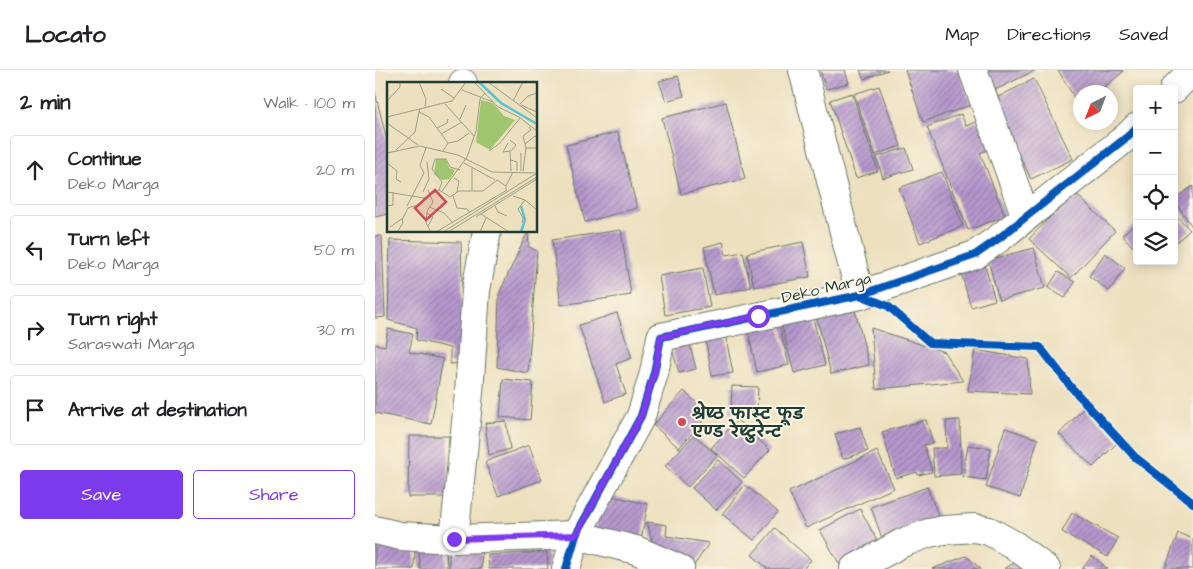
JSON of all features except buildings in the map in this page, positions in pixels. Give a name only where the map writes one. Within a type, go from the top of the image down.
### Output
[{"type":"street","name":"Deko Marga","points":[[803,70],[860,295]]},
{"type":"street","points":[[973,70],[1026,217]]},
{"type":"street","points":[[1178,85],[1193,70]]},
{"type":"street","name":"Deko Marga","points":[[576,535],[641,416],[654,374],[661,337],[860,295],[975,255],[999,239],[1134,130]]},
{"type":"street","points":[[454,539],[469,393],[475,290],[487,232]]},
{"type":"street","points":[[854,569],[902,543],[929,533],[975,528],[989,531],[1014,545],[1046,569]]},
{"type":"street","points":[[375,530],[400,536],[454,539],[576,535],[636,550],[680,569]]},
{"type":"street","points":[[566,569],[576,535]]},
{"type":"cycle path","points":[[566,569],[576,535],[641,416],[654,373],[661,337],[860,295],[975,255],[998,239],[1134,130]]},
{"type":"cycle path","points":[[860,295],[888,306],[930,343],[1040,347],[1071,387],[1135,457],[1193,503]]},
{"type":"place","name":"श्रेष्ठ फास्ट फूड एण्ड रेष्टुरेन्ट","points":[[682,422]]},
{"type":"route","points":[[454,539],[576,535],[641,416],[654,374],[661,337],[758,316]]}]
